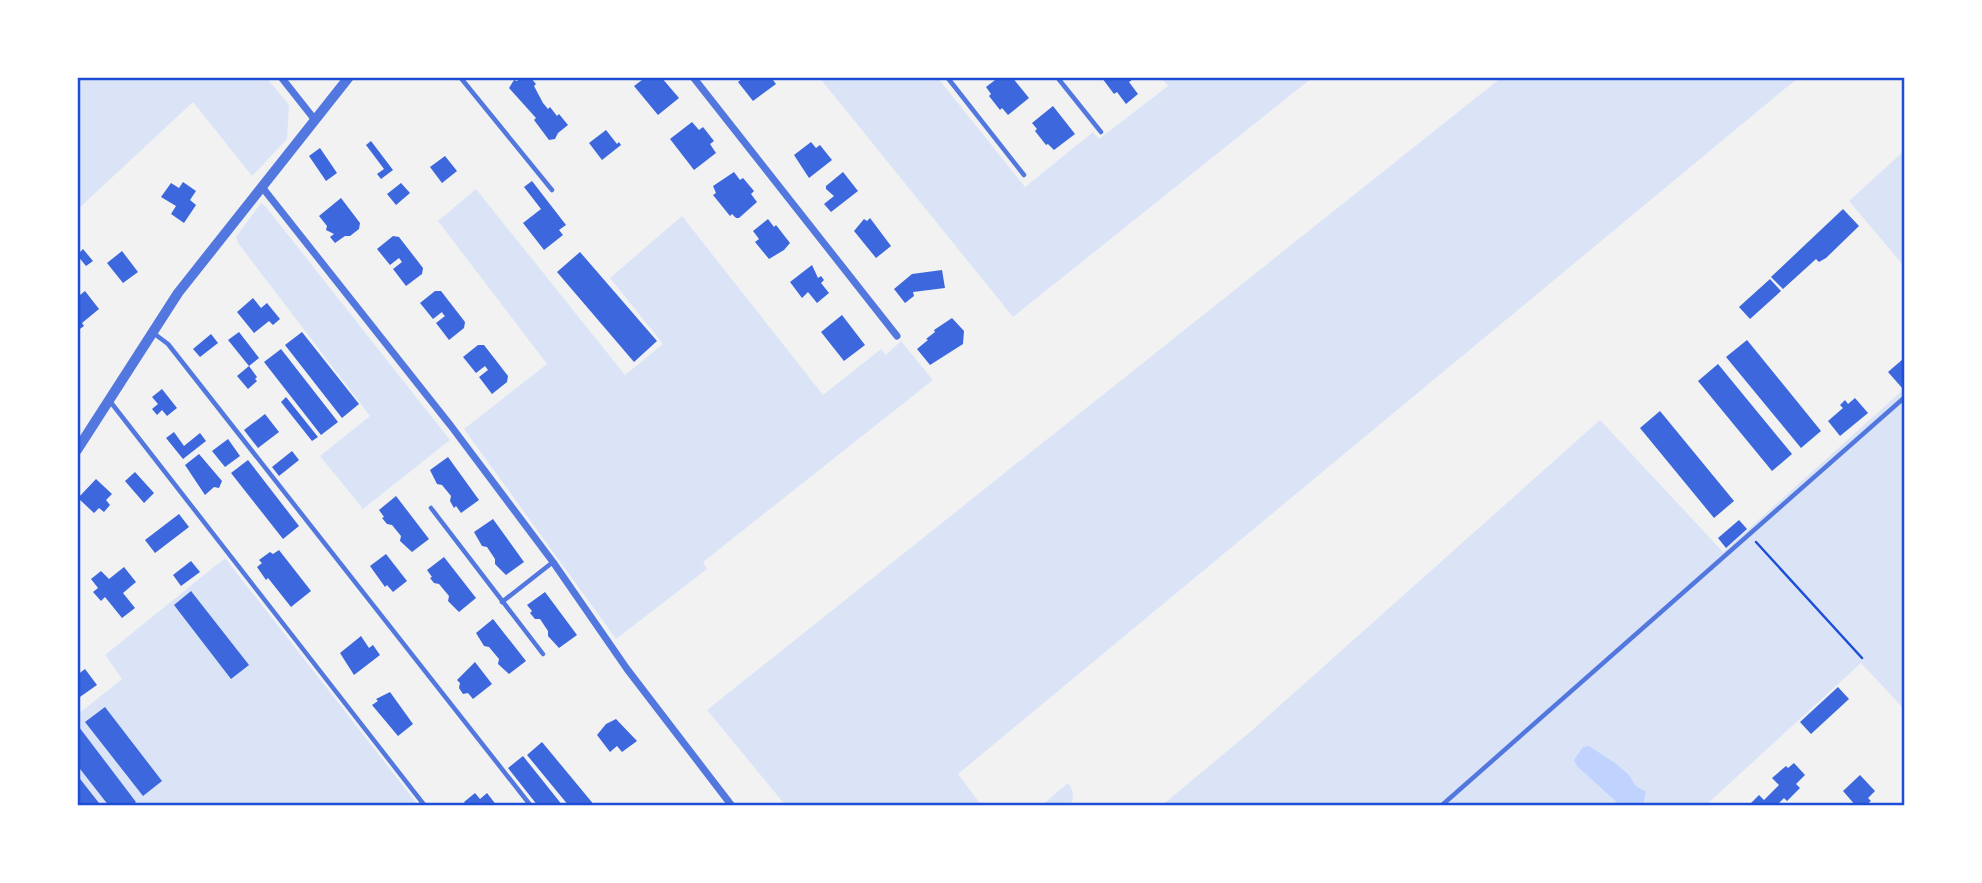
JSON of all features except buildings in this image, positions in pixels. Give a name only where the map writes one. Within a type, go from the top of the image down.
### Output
[{"type":"street","points":[[281,77],[315,120]]},
{"type":"street","points":[[77,450],[151,332],[194,273],[349,77]]},
{"type":"street","points":[[694,77],[897,336]]},
{"type":"street","points":[[262,187],[451,426],[627,669],[732,806]]},
{"type":"lane","points":[[460,77],[552,190]]},
{"type":"lane","points":[[947,77],[1024,175]]},
{"type":"lane","points":[[1057,77],[1101,132]]},
{"type":"lane","points":[[151,332],[168,344],[531,806]]},
{"type":"lane","points":[[1441,806],[1905,397]]},
{"type":"lane","points":[[108,399],[425,806]]},
{"type":"lane","points":[[431,508],[543,654]]},
{"type":"lane","points":[[502,602],[552,562]]},
{"type":"path","points":[[1749,535],[1862,658]]},
{"type":"shaded area","points":[[77,77],[266,77],[289,105],[287,139],[252,176],[193,102],[77,210]]},
{"type":"shaded area","points":[[819,77],[937,77],[1025,187],[1093,132],[1099,139],[1168,86],[1161,77],[1313,77],[1013,317]]},
{"type":"shaded area","points":[[1502,77],[1799,77],[958,774],[982,806],[786,806],[707,710]]},
{"type":"shaded area","points":[[1905,150],[1905,263],[1903,265],[1849,201]]},
{"type":"shaded area","points":[[476,189],[625,375],[663,344],[610,278],[682,216],[823,395],[881,349],[886,355],[901,341],[933,380],[703,562],[707,569],[616,639],[464,429],[547,364],[438,221]]},
{"type":"shaded area","points":[[261,203],[450,440],[363,509],[320,456],[370,416],[238,243],[236,237]]},
{"type":"shaded area","points":[[1905,388],[1905,710],[1861,663],[1705,806],[1161,806],[1250,732],[1600,420],[1723,552]]},
{"type":"shaded area","points":[[225,558],[419,806],[77,806],[77,715],[122,679],[105,655]]},
{"type":"shaded area","points":[[1068,783],[1073,794],[1069,806],[1041,806]]},
{"type":"water","points":[[1589,746],[1615,763],[1628,774],[1636,786],[1646,792],[1643,804],[1621,806],[1577,766],[1574,760],[1583,747]]}]
